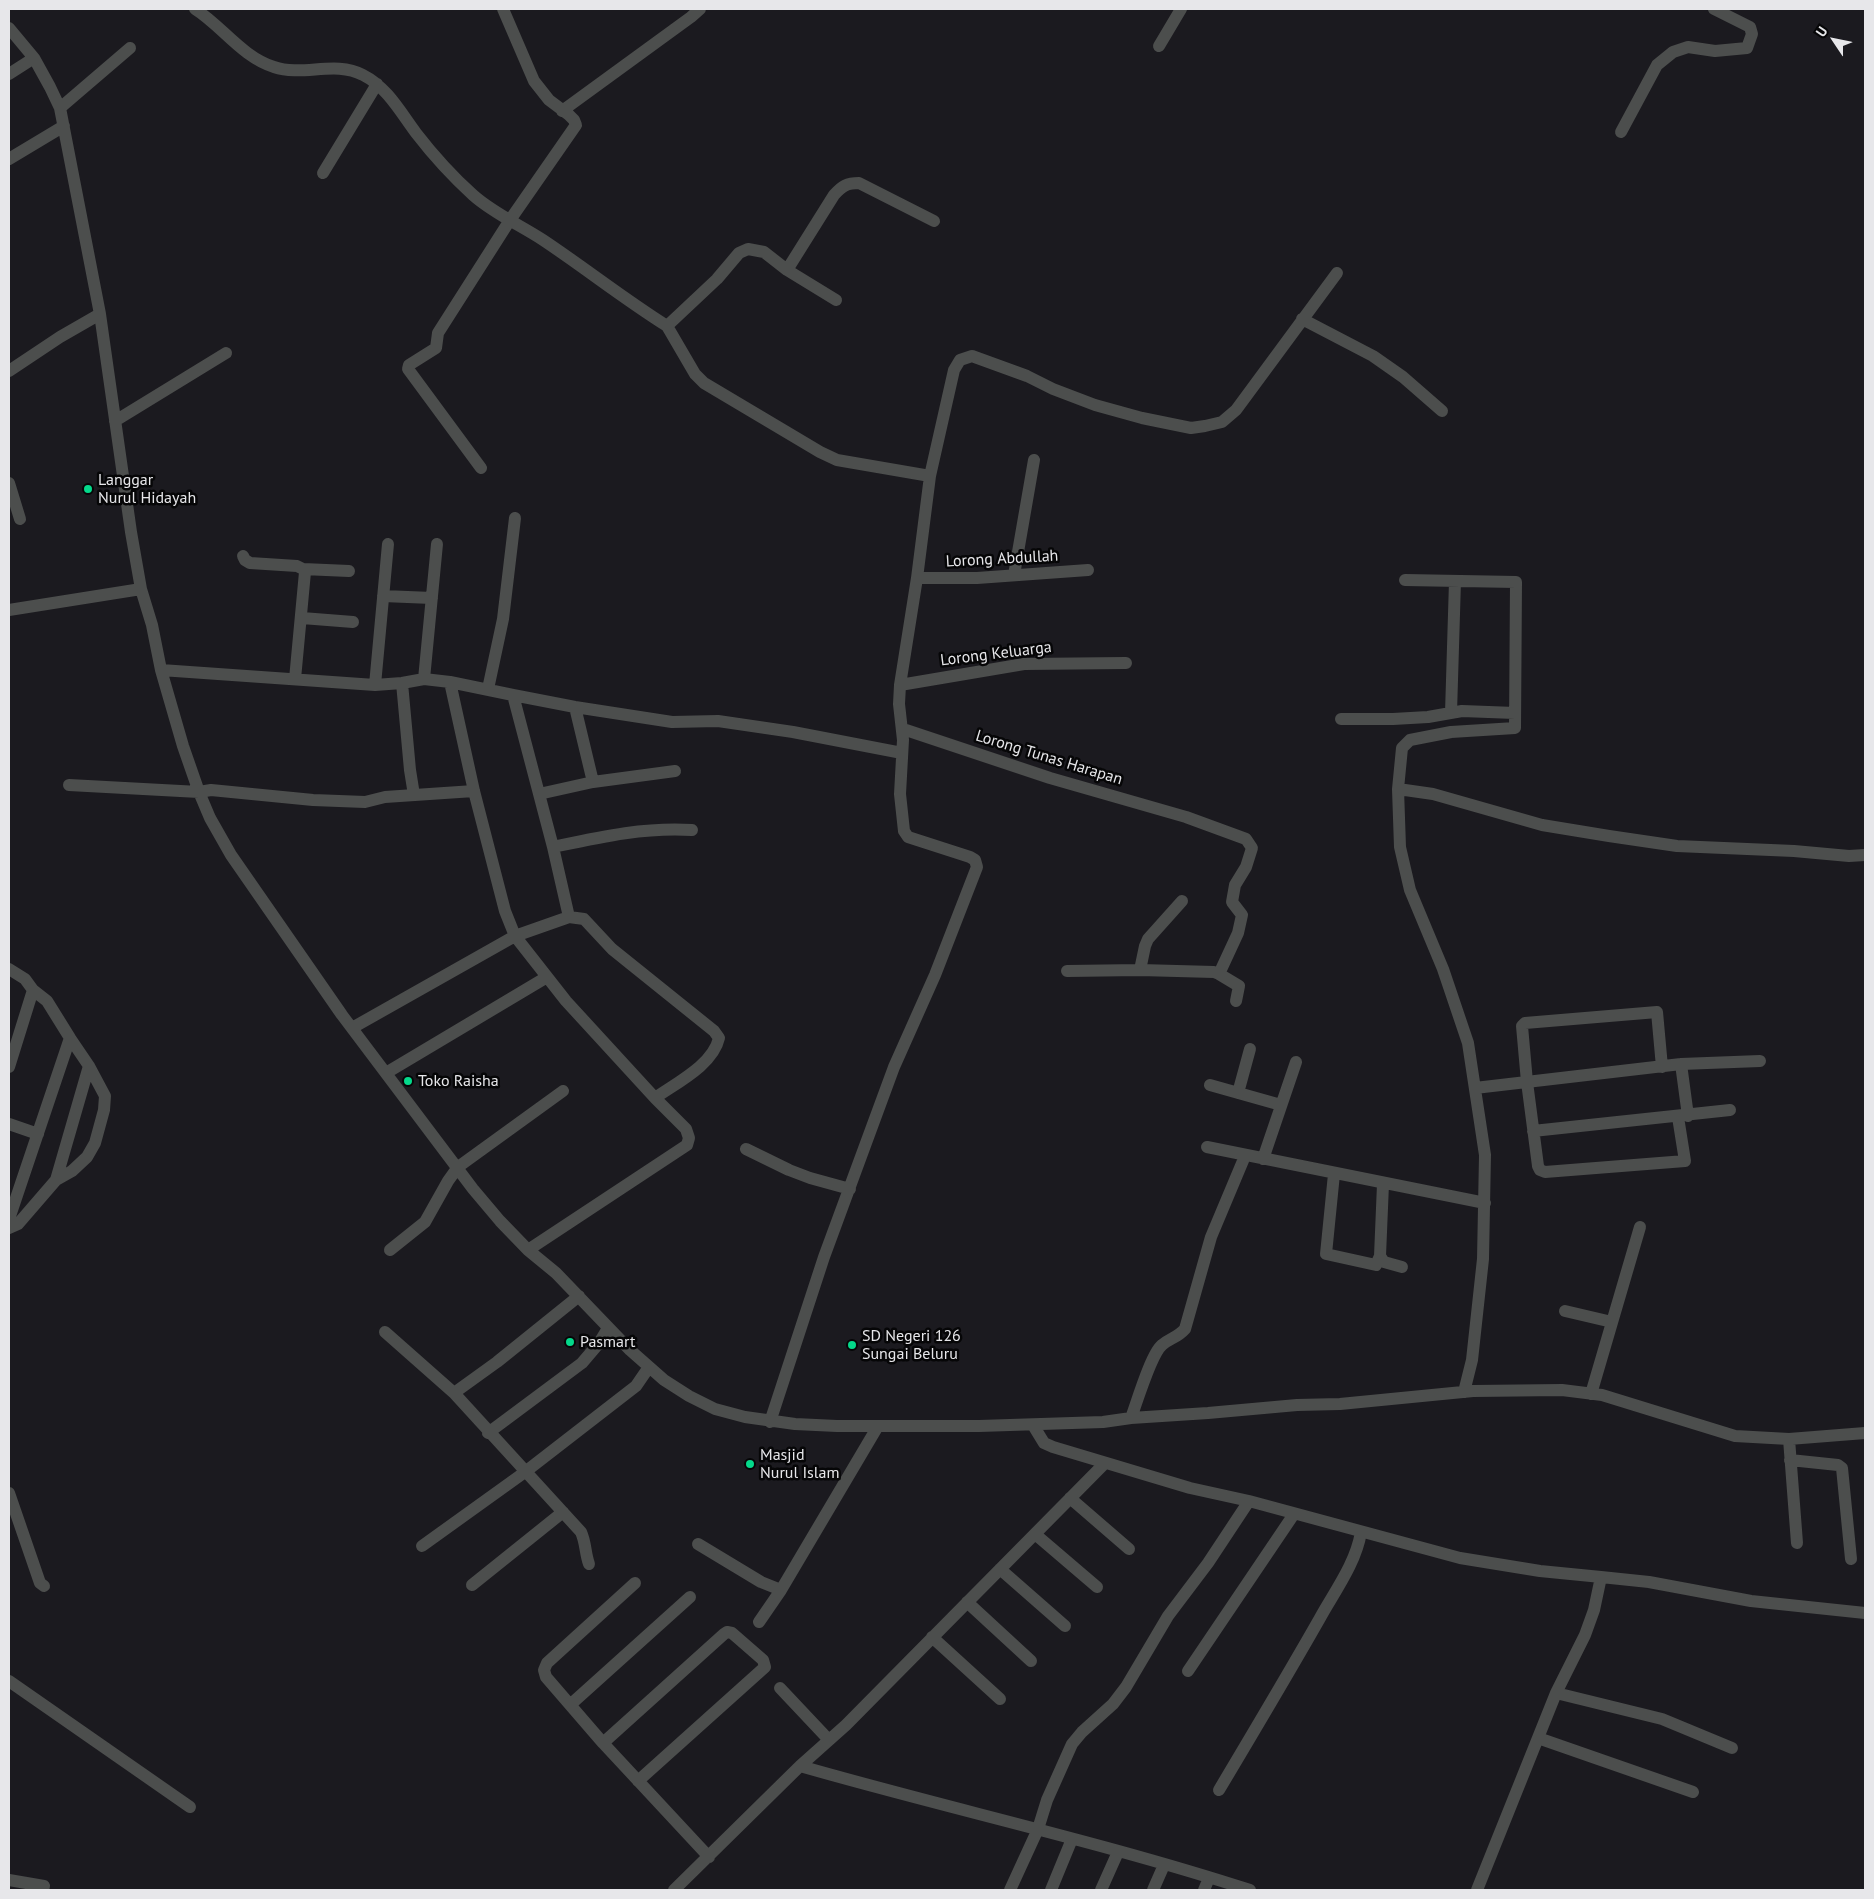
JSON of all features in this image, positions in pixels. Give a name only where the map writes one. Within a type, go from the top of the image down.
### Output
[{"type":"street","points":[[195,9],[210,19],[246,52],[274,67],[289,70],[328,67],[362,74],[377,84],[417,134],[474,196],[543,240],[621,296],[667,326],[695,374],[704,383],[820,452],[837,460],[930,476]]},
{"type":"street","points":[[481,468],[408,369],[409,365],[436,348],[438,333],[510,220],[576,125],[574,120],[549,100],[534,81],[502,9]]},
{"type":"street","points":[[1159,46],[1181,9]]},
{"type":"street","points":[[1621,132],[1657,65],[1673,52],[1688,47],[1715,51],[1747,48],[1752,34],[1750,28],[1714,9]]},
{"type":"street","points":[[562,111],[692,11]]},
{"type":"street","points":[[9,28],[34,58],[60,108],[100,314],[141,589],[152,625],[161,670],[199,792],[210,818],[231,855],[352,1028],[473,1189],[528,1250],[556,1273],[649,1368],[689,1396],[715,1409],[770,1422],[837,1426],[1034,1425],[1104,1422],[1131,1418],[1297,1405],[1340,1404],[1473,1391],[1562,1390],[1602,1395],[1736,1436],[1789,1440],[1865,1433]]},
{"type":"street","points":[[60,108],[130,48]]},
{"type":"street","points":[[9,74],[34,58]]},
{"type":"street","points":[[323,173],[377,84]]},
{"type":"street","points":[[9,159],[64,126]]},
{"type":"street","points":[[787,270],[834,195],[842,186],[850,183],[859,183],[934,221]]},
{"type":"street","points":[[667,326],[717,279],[739,253],[748,250],[764,252],[787,270],[836,300]]},
{"type":"street","points":[[770,1422],[824,1257],[894,1067],[935,975],[977,867],[975,860],[970,857],[913,839],[904,832],[900,794],[903,729],[899,704],[900,685],[917,578],[930,476],[954,370],[963,358],[972,356],[1027,376],[1095,405],[1142,418],[1191,428],[1222,422],[1236,410],[1337,273]]},
{"type":"street","points":[[9,371],[60,337],[100,314]]},
{"type":"street","points":[[1302,320],[1373,356],[1403,377],[1442,411]]},
{"type":"street","points":[[115,421],[226,353]]},
{"type":"street","points":[[1014,575],[1034,460]]},
{"type":"street","points":[[9,483],[20,519]]},
{"type":"street","points":[[488,689],[503,619],[515,518]]},
{"type":"street","points":[[374,684],[388,544]]},
{"type":"street","points":[[424,679],[437,544]]},
{"type":"street","points":[[243,556],[250,563],[297,566],[303,569],[349,571]]},
{"type":"street","points":[[295,679],[305,577],[303,569]]},
{"type":"street","name":"Lorong Abdullah","points":[[917,578],[953,579],[1088,570]]},
{"type":"street","points":[[1405,580],[1516,582],[1515,728],[1451,732],[1410,740],[1402,748],[1398,789],[1400,847],[1410,890],[1443,969],[1468,1043],[1485,1154],[1483,1259],[1472,1360],[1473,1391]]},
{"type":"street","points":[[1451,713],[1455,581]]},
{"type":"street","points":[[9,610],[141,589]]},
{"type":"street","points":[[383,596],[432,598]]},
{"type":"street","points":[[302,618],[353,622]]},
{"type":"street","name":"Lorong Keluarga","points":[[900,685],[1024,664],[1126,663]]},
{"type":"street","points":[[161,670],[374,684],[402,683],[424,679],[488,689],[575,707],[672,722],[718,721],[793,732],[902,753]]},
{"type":"street","points":[[450,682],[474,791],[506,911],[515,936],[566,1000],[655,1098],[686,1129],[689,1138],[687,1145],[528,1250]]},
{"type":"street","points":[[402,683],[414,795]]},
{"type":"street","points":[[513,695],[554,847],[569,917]]},
{"type":"street","points":[[575,707],[592,782]]},
{"type":"street","points":[[1341,719],[1428,717],[1462,711],[1515,713]]},
{"type":"street","name":"Lorong Tunas Harapan","points":[[903,729],[1050,778],[1186,817],[1246,839],[1252,848],[1246,867],[1235,885],[1232,902],[1242,915],[1238,933],[1219,974]]},
{"type":"street","points":[[539,794],[592,782],[675,771]]},
{"type":"street","points":[[69,784],[199,792],[210,790],[342,802],[365,802],[414,795],[474,791]]},
{"type":"street","points":[[1398,789],[1433,794],[1542,824],[1677,846],[1794,851],[1849,856],[1865,855]]},
{"type":"street","points":[[554,847],[618,833],[664,828],[692,830]]},
{"type":"street","points":[[1140,970],[1148,939],[1182,902]]},
{"type":"street","points":[[352,1028],[515,936],[569,917],[584,919],[612,949],[714,1031],[719,1038],[715,1051],[707,1061],[655,1098]]},
{"type":"street","points":[[9,969],[25,979],[33,990],[47,1001],[89,1066],[105,1096],[104,1110],[95,1143],[87,1157],[72,1171],[56,1180],[18,1224],[9,1228]]},
{"type":"street","points":[[1067,971],[1140,970],[1219,974],[1239,986],[1236,1001]]},
{"type":"street","points":[[386,1073],[547,977]]},
{"type":"street","points":[[9,1067],[33,990]]},
{"type":"street","points":[[1662,1067],[1658,1012],[1525,1023],[1522,1026],[1527,1082],[1540,1170],[1545,1172],[1685,1161],[1681,1064]]},
{"type":"street","points":[[9,1219],[70,1038]]},
{"type":"street","points":[[1238,1093],[1250,1049]]},
{"type":"street","points":[[1474,1088],[1681,1064],[1760,1061]]},
{"type":"street","points":[[1263,1159],[1296,1062]]},
{"type":"street","points":[[56,1180],[89,1066]]},
{"type":"street","points":[[1210,1085],[1281,1105]]},
{"type":"street","points":[[390,1250],[425,1222],[458,1167],[563,1091]]},
{"type":"street","points":[[1533,1131],[1730,1110]]},
{"type":"street","points":[[9,1124],[38,1134]]},
{"type":"street","points":[[1207,1147],[1383,1184],[1485,1203]]},
{"type":"street","points":[[746,1149],[789,1170],[850,1189]]},
{"type":"street","points":[[1131,1418],[1155,1356],[1162,1345],[1175,1338],[1185,1329],[1212,1237],[1245,1156]]},
{"type":"street","points":[[1334,1174],[1326,1254],[1376,1265],[1380,1256],[1383,1184]]},
{"type":"street","points":[[1591,1394],[1640,1227]]},
{"type":"street","points":[[1380,1256],[1384,1262],[1402,1267]]},
{"type":"street","points":[[454,1393],[497,1362],[579,1296]]},
{"type":"street","points":[[1565,1311],[1612,1322]]},
{"type":"street","points":[[488,1433],[582,1363],[599,1343],[608,1328]]},
{"type":"street","points":[[385,1332],[454,1393],[488,1433],[581,1532],[585,1540],[585,1554],[589,1564]]},
{"type":"street","points":[[422,1546],[525,1472],[636,1386],[649,1368]]},
{"type":"street","points":[[1034,1425],[1044,1443],[1105,1463],[1190,1488],[1249,1501],[1460,1558],[1540,1571],[1649,1582],[1751,1601],[1865,1613]]},
{"type":"street","points":[[759,1622],[781,1590],[878,1426]]},
{"type":"street","points":[[1789,1440],[1797,1543]]},
{"type":"street","points":[[1790,1460],[1838,1465],[1842,1468],[1851,1559]]},
{"type":"street","points":[[674,1890],[932,1638],[1105,1463]]},
{"type":"street","points":[[9,1493],[40,1584],[44,1586]]},
{"type":"street","points":[[1070,1498],[1129,1550]]},
{"type":"street","points":[[1010,1890],[1038,1829],[1072,1744],[1082,1732],[1113,1704],[1126,1687],[1168,1616],[1208,1563],[1249,1501]]},
{"type":"street","points":[[472,1585],[563,1512]]},
{"type":"street","points":[[1188,1671],[1294,1514]]},
{"type":"street","points":[[1219,1790],[1346,1573],[1359,1546],[1361,1532]]},
{"type":"street","points":[[1035,1534],[1097,1587]]},
{"type":"street","points":[[698,1544],[761,1582],[781,1590]]},
{"type":"street","points":[[1000,1569],[1065,1626]]},
{"type":"street","points":[[1476,1890],[1556,1693],[1585,1635],[1594,1610],[1601,1577]]},
{"type":"street","points":[[635,1583],[546,1663],[544,1670],[546,1677],[570,1705],[709,1857]]},
{"type":"street","points":[[570,1705],[690,1597]]},
{"type":"street","points":[[967,1602],[1031,1661]]},
{"type":"street","points":[[604,1743],[727,1632],[737,1636],[763,1660],[765,1667],[638,1781]]},
{"type":"street","points":[[932,1638],[1000,1698]]},
{"type":"street","points":[[9,1681],[190,1807]]},
{"type":"street","points":[[780,1688],[829,1740]]},
{"type":"street","points":[[1556,1693],[1662,1719],[1732,1748]]},
{"type":"street","points":[[1538,1738],[1693,1792]]},
{"type":"street","points":[[800,1766],[897,1794],[1038,1829],[1164,1865],[1206,1884],[1250,1890]]},
{"type":"street","points":[[1051,1890],[1072,1839]]},
{"type":"street","points":[[1101,1890],[1118,1852]]},
{"type":"street","points":[[1153,1890],[1164,1865]]},
{"type":"street","points":[[9,1880],[44,1886],[43,1890]]},
{"type":"place","name":"Langgar Nurul Hidayah","points":[[88,489]]},
{"type":"place","name":"Toko Raisha","points":[[408,1081]]},
{"type":"place","name":"Pasmart","points":[[570,1342]]},
{"type":"place","name":"SD Negeri 126 Sungai Beluru","points":[[852,1345]]},
{"type":"place","name":"Masjid Nurul Islam","points":[[750,1464]]}]
